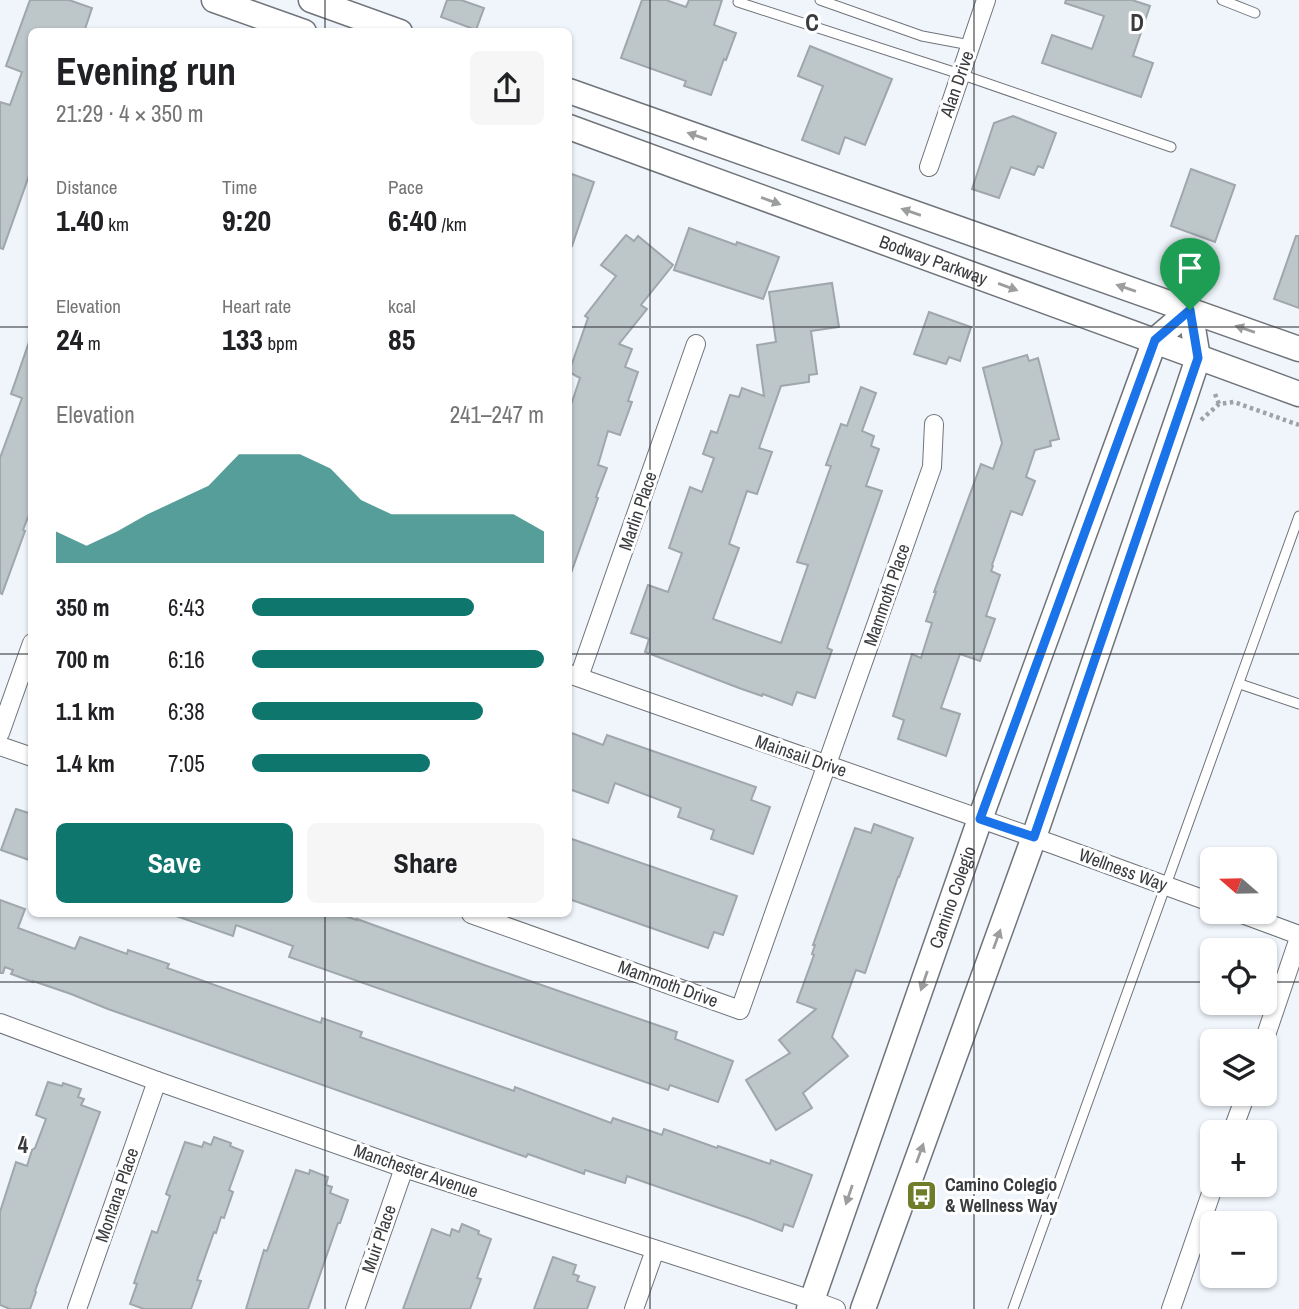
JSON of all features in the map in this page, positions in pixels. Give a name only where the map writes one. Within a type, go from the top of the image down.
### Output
[{"type":"street","points":[[214,0],[293,28]]},
{"type":"street","points":[[311,0],[389,28]]},
{"type":"street","name":"Alan Drive","points":[[929,167],[986,0]]},
{"type":"street","points":[[572,92],[1299,349]]},
{"type":"street","name":"Bodway Parkway","points":[[572,128],[1299,394]]},
{"type":"street","points":[[863,1309],[1034,837],[1198,358],[1190,310]]},
{"type":"street","name":"Camino Colegio","points":[[811,1304],[980,819],[1155,340],[1190,310]]},
{"type":"street","name":"Marlin Place","points":[[574,675],[696,344]]},
{"type":"street","name":"Mammoth Place","points":[[827,765],[932,467],[934,424]]},
{"type":"street","points":[[0,733],[28,654]]},
{"type":"street","name":"Mainsail Drive","points":[[574,675],[1034,837]]},
{"type":"street","points":[[0,746],[28,756]]},
{"type":"street","name":"Mammoth Drive","points":[[479,917],[740,1010],[827,765]]},
{"type":"street","name":"Wellness Way","points":[[1034,837],[1200,898]]},
{"type":"street","points":[[1268,924],[1299,936],[1268,1029]]},
{"type":"street","name":"Manchester Avenue","points":[[0,1023],[404,1168],[811,1304],[836,1309]]},
{"type":"street","name":"Montana Place","points":[[77,1309],[157,1081]]},
{"type":"street","name":"Muir Place","points":[[355,1309],[404,1168]]},
{"type":"street","points":[[1171,1309],[1210,1197]]},
{"type":"street","points":[[635,1309],[655,1250]]},
{"type":"lane","points":[[820,0],[922,36],[970,45]]},
{"type":"lane","points":[[1222,0],[1255,13]]},
{"type":"lane","points":[[738,2],[960,74],[1171,147]]},
{"type":"lane","points":[[1013,1309],[1297,532],[1299,516]]},
{"type":"lane","points":[[1240,684],[1299,704]]},
{"type":"path","points":[[1215,394],[1219,404]]},
{"type":"building","points":[[30,0],[69,0],[92,8],[85,28],[28,28],[28,178],[3,249],[0,248],[0,102],[10,105],[22,72],[6,66]]},
{"type":"building","points":[[447,0],[461,0],[484,8],[477,28],[441,17]]},
{"type":"building","points":[[642,0],[666,0],[686,7],[689,0],[722,0],[714,25],[736,33],[711,95],[684,86],[686,81],[621,58]]},
{"type":"building","points":[[1066,0],[1132,0],[1150,6],[1133,56],[1153,63],[1141,97],[1042,63],[1052,35],[1092,49],[1104,16],[1065,3]]},
{"type":"building","points":[[810,46],[892,79],[865,145],[845,137],[839,154],[802,140],[823,86],[798,76]]},
{"type":"building","points":[[1013,116],[1056,133],[1043,168],[1038,166],[1034,175],[1011,167],[999,198],[972,189],[994,123]]},
{"type":"building","points":[[1191,169],[1235,185],[1215,242],[1171,226]]},
{"type":"building","points":[[572,174],[594,182],[572,246]]},
{"type":"building","points":[[689,228],[779,257],[763,299],[674,270]]},
{"type":"building","points":[[626,235],[634,241],[638,236],[673,265],[641,305],[647,309],[619,344],[632,349],[625,367],[638,372],[628,401],[632,402],[620,435],[608,431],[598,465],[607,468],[572,570],[572,402],[580,378],[572,374],[572,363],[588,318],[585,316],[616,276],[601,265]]},
{"type":"building","points":[[1296,236],[1299,236],[1299,308],[1274,299]]},
{"type":"building","points":[[832,283],[839,327],[811,331],[817,374],[809,375],[809,382],[781,386],[759,448],[772,452],[757,494],[747,491],[729,544],[739,548],[713,619],[781,643],[808,565],[797,562],[831,466],[826,465],[841,424],[847,426],[861,387],[876,393],[862,431],[874,436],[871,446],[879,449],[866,486],[882,491],[827,648],[832,650],[815,698],[797,692],[792,705],[645,652],[649,639],[631,633],[648,585],[668,592],[682,553],[669,548],[690,487],[702,492],[714,458],[703,454],[711,431],[717,433],[730,395],[739,397],[742,388],[764,396],[757,345],[776,342],[769,292]]},
{"type":"building","points":[[929,312],[971,327],[960,361],[949,357],[946,364],[914,354]]},
{"type":"building","points":[[28,345],[28,517],[2,594],[0,458],[22,398],[11,394]]},
{"type":"building","points":[[1027,355],[1029,361],[1038,358],[1059,439],[1050,441],[1051,446],[1035,450],[1026,477],[1035,481],[1022,515],[1011,511],[992,565],[991,571],[1000,575],[986,616],[995,619],[980,661],[960,654],[941,708],[960,714],[946,756],[898,739],[904,720],[893,716],[912,654],[921,658],[932,623],[926,621],[934,592],[981,464],[993,469],[1002,443],[983,368]]},
{"type":"building","points":[[572,733],[603,745],[607,735],[756,787],[751,800],[770,807],[753,854],[711,839],[714,830],[678,817],[681,808],[615,783],[608,803],[572,790]]},
{"type":"building","points":[[16,809],[28,813],[28,860],[1,850]]},
{"type":"building","points":[[874,824],[913,838],[865,973],[856,970],[832,1037],[848,1056],[803,1093],[812,1108],[776,1130],[746,1080],[790,1053],[779,1040],[816,1009],[797,1002],[814,955],[813,945],[855,828],[871,833]]},
{"type":"building","points":[[572,839],[737,896],[723,935],[714,932],[708,948],[572,900]]},
{"type":"building","points":[[0,900],[25,909],[18,928],[75,949],[80,937],[127,954],[128,950],[169,964],[167,968],[321,1023],[322,1018],[362,1032],[360,1037],[514,1091],[515,1087],[611,1123],[613,1118],[662,1135],[664,1129],[717,1148],[718,1146],[770,1164],[771,1160],[812,1175],[793,1227],[784,1224],[782,1231],[627,1176],[625,1183],[585,1170],[584,1174],[528,1154],[526,1157],[11,974],[13,970],[5,967],[3,973],[0,973]]},
{"type":"building","points":[[179,917],[357,919],[677,1032],[675,1039],[733,1061],[718,1102],[670,1085],[668,1090],[289,957],[293,946],[236,925],[233,936]]},
{"type":"building","points":[[48,1082],[62,1086],[63,1083],[81,1089],[78,1097],[84,1099],[81,1105],[100,1112],[30,1309],[10,1309],[0,1305],[0,1212],[16,1162],[27,1166],[46,1119],[36,1115]]},
{"type":"building","points":[[214,1137],[243,1151],[229,1190],[233,1192],[224,1218],[221,1217],[216,1233],[214,1232],[197,1280],[201,1281],[191,1309],[144,1309],[130,1304],[137,1284],[134,1283],[152,1231],[157,1233],[170,1196],[166,1194],[185,1142],[202,1147],[204,1142],[211,1145]]},
{"type":"building","points":[[296,1170],[309,1174],[310,1170],[328,1177],[326,1185],[332,1187],[330,1193],[348,1200],[340,1223],[308,1309],[246,1309],[264,1250],[267,1251]]},
{"type":"building","points":[[462,1224],[491,1239],[477,1278],[481,1279],[470,1309],[403,1309],[432,1229],[450,1236],[452,1229],[459,1232]]},
{"type":"building","points":[[553,1257],[576,1265],[573,1274],[579,1276],[577,1281],[595,1287],[587,1309],[534,1309]]},
{"type":"place","name":"Camino Colegio & Wellness Way","points":[[922,1195]]},
{"type":"route","points":[[1190,310],[1198,358],[1034,837],[980,819],[1155,340],[1190,310]]}]
